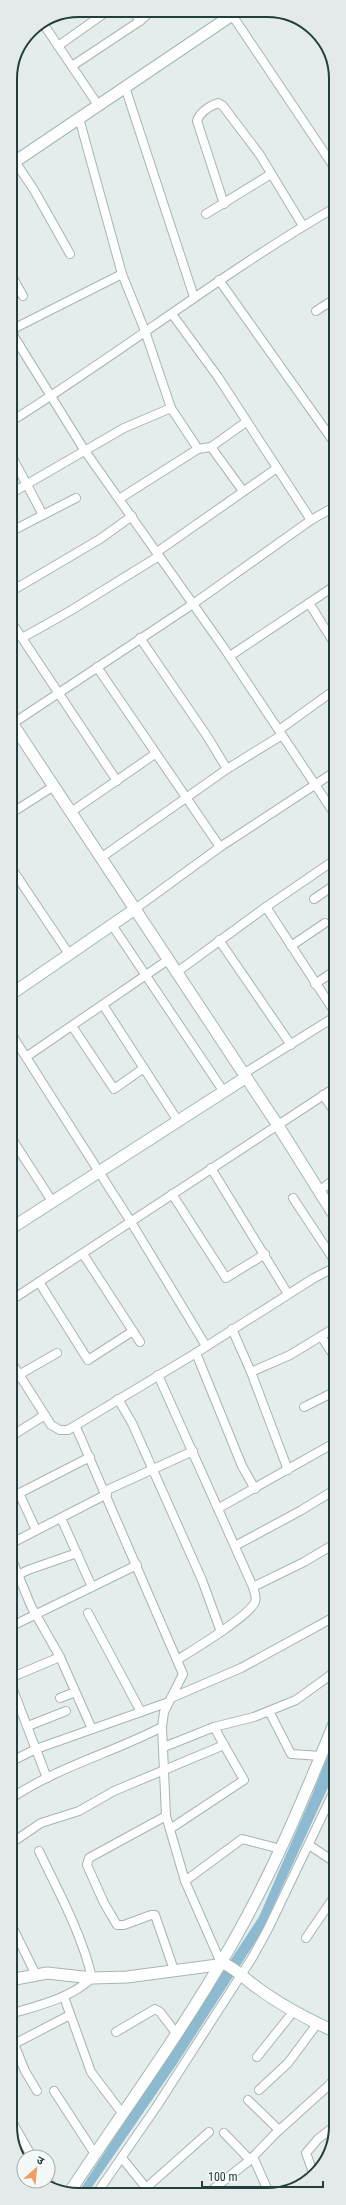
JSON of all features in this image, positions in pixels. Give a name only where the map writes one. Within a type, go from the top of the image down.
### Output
[{"type":"street","points":[[58,46],[99,17]]},
{"type":"street","points":[[72,66],[137,17]]},
{"type":"street","points":[[17,157],[79,118],[229,17]]},
{"type":"street","points":[[236,17],[329,159]]},
{"type":"street","points":[[46,28],[98,105]]},
{"type":"street","points":[[125,86],[194,297]]},
{"type":"street","points":[[224,204],[198,121],[202,113],[210,106],[218,103],[223,106],[260,155],[303,226]]},
{"type":"street","points":[[79,118],[122,274],[145,331],[171,408],[198,450]]},
{"type":"street","points":[[17,167],[34,190],[70,254]]},
{"type":"street","points":[[206,214],[272,174]]},
{"type":"street","points":[[17,418],[51,397],[219,280],[329,211]]},
{"type":"street","points":[[17,327],[122,274]]},
{"type":"street","points":[[219,280],[329,435]]},
{"type":"street","points":[[17,285],[23,296]]},
{"type":"street","points":[[316,311],[329,303]]},
{"type":"street","points":[[172,314],[218,378],[311,520]]},
{"type":"street","points":[[17,341],[85,451],[230,656],[329,805]]},
{"type":"street","points":[[17,490],[124,428],[171,408]]},
{"type":"street","points":[[119,499],[198,450],[211,447],[246,422]]},
{"type":"street","points":[[211,447],[243,491]]},
{"type":"street","points":[[17,465],[43,515]]},
{"type":"street","points":[[22,638],[70,611],[158,554],[243,491],[277,468]]},
{"type":"street","points":[[17,528],[76,498]]},
{"type":"street","points":[[17,725],[97,667],[193,604],[311,520],[329,510]]},
{"type":"street","points":[[17,588],[100,539],[132,516]]},
{"type":"street","points":[[230,656],[329,590]]},
{"type":"street","points":[[309,603],[329,635]]},
{"type":"street","points":[[17,630],[117,781]]},
{"type":"street","points":[[140,638],[207,736],[227,769]]},
{"type":"street","points":[[97,667],[220,847]]},
{"type":"street","points":[[102,857],[280,732],[329,694]]},
{"type":"street","points":[[17,734],[102,857],[244,1076],[277,1124],[329,1207]]},
{"type":"street","points":[[71,812],[155,754]]},
{"type":"street","points":[[17,990],[135,909],[220,847],[329,776]]},
{"type":"street","points":[[17,810],[54,786]]},
{"type":"street","points":[[177,972],[266,907],[329,864]]},
{"type":"street","points":[[17,876],[69,954]]},
{"type":"street","points":[[314,899],[329,889]]},
{"type":"street","points":[[266,907],[329,1005]]},
{"type":"street","points":[[291,946],[325,923]]},
{"type":"street","points":[[112,924],[224,1092]]},
{"type":"street","points":[[220,940],[291,1045]]},
{"type":"street","points":[[26,1057],[168,960]]},
{"type":"street","points":[[315,984],[329,975]]},
{"type":"street","points":[[103,1005],[178,1121]]},
{"type":"street","points":[[17,1224],[224,1092],[244,1076],[329,1020]]},
{"type":"street","points":[[72,1026],[114,1089],[144,1068]]},
{"type":"street","points":[[17,1043],[131,1222],[206,1346]]},
{"type":"street","points":[[17,1296],[277,1124],[329,1092]]},
{"type":"street","points":[[323,1096],[329,1104]]},
{"type":"street","points":[[18,1149],[52,1202]]},
{"type":"street","points":[[211,1168],[265,1254],[288,1294]]},
{"type":"street","points":[[319,1191],[329,1183]]},
{"type":"street","points":[[172,1194],[226,1278],[265,1254]]},
{"type":"street","points":[[293,1198],[329,1252]]},
{"type":"street","points":[[83,1254],[140,1342]]},
{"type":"street","points":[[17,1372],[51,1425],[60,1430],[76,1427],[118,1399],[196,1353],[288,1294],[314,1278],[329,1271]]},
{"type":"street","points":[[39,1282],[88,1360],[133,1331]]},
{"type":"street","points":[[232,1329],[251,1372],[288,1470]]},
{"type":"street","points":[[251,1372],[290,1355],[329,1331]]},
{"type":"street","points":[[321,1336],[329,1349]]},
{"type":"street","points":[[19,1375],[57,1353]]},
{"type":"street","points":[[196,1353],[229,1437],[242,1466],[255,1489]]},
{"type":"street","points":[[158,1375],[219,1508],[234,1546],[253,1587],[255,1597],[254,1603],[221,1632],[177,1660]]},
{"type":"street","points":[[304,1407],[329,1394]]},
{"type":"street","points":[[118,1399],[153,1469],[202,1580],[221,1632]]},
{"type":"street","points":[[17,1433],[45,1415]]},
{"type":"street","points":[[76,1427],[106,1493],[184,1677],[169,1700],[164,1712],[162,1727],[166,1816],[185,1881],[223,1964]]},
{"type":"street","points":[[219,1508],[329,1446]]},
{"type":"street","points":[[17,1540],[153,1469],[193,1451]]},
{"type":"street","points":[[36,1530],[19,1493],[90,1457]]},
{"type":"street","points":[[234,1546],[300,1511],[329,1493]]},
{"type":"street","points":[[61,1518],[92,1587]]},
{"type":"street","points":[[253,1587],[304,1562],[329,1547]]},
{"type":"street","points":[[19,1575],[77,1553]]},
{"type":"street","points":[[17,1624],[137,1565]]},
{"type":"street","points":[[17,1571],[36,1615],[60,1657],[92,1729]]},
{"type":"street","points":[[88,1613],[141,1712]]},
{"type":"street","points":[[17,1758],[36,1749],[141,1712],[241,1668],[329,1620]]},
{"type":"street","points":[[17,1675],[60,1657]]},
{"type":"street","points":[[164,1747],[214,1727],[269,1711],[296,1700],[329,1676]]},
{"type":"street","points":[[60,1698],[75,1692]]},
{"type":"street","points":[[17,1699],[47,1778]]},
{"type":"street","points":[[28,1726],[66,1711]]},
{"type":"street","points":[[269,1711],[291,1754],[321,1756]]},
{"type":"street","points":[[17,1795],[47,1778],[139,1739],[162,1727]]},
{"type":"street","points":[[170,1829],[244,1780],[214,1727]]},
{"type":"street","points":[[73,2187],[223,1964],[282,1849],[329,1736]]},
{"type":"street","points":[[17,1839],[41,1823],[79,1811],[114,1792],[224,1745]]},
{"type":"street","points":[[101,2188],[122,2158],[268,1929],[329,1802]]},
{"type":"street","points":[[166,1816],[89,1858],[87,1865],[104,1903],[117,1925],[124,1925],[151,1914],[155,1915],[174,1970]]},
{"type":"street","points":[[185,1881],[242,1839],[282,1849]]},
{"type":"street","points":[[309,1846],[329,1859]]},
{"type":"street","points":[[39,1851],[75,1929],[88,1961],[92,1978]]},
{"type":"street","points":[[306,1938],[329,1904]]},
{"type":"street","points":[[17,1936],[36,1975]]},
{"type":"street","points":[[17,1979],[46,1973],[92,1978],[127,1977],[223,1964],[240,1972],[254,1986],[293,2012],[329,2029]]},
{"type":"street","points":[[17,2012],[64,1997],[81,1988],[92,1978]]},
{"type":"street","points":[[64,1997],[92,2072],[122,2113]]},
{"type":"street","points":[[116,2032],[155,2009],[158,2010],[176,2033]]},
{"type":"street","points":[[257,2057],[293,2012]]},
{"type":"street","points":[[17,2042],[70,2015]]},
{"type":"street","points":[[259,2090],[288,2063],[317,2024]]},
{"type":"street","points":[[17,2051],[27,2075],[37,2091]]},
{"type":"street","points":[[218,2188],[252,2158],[279,2130],[329,2085]]},
{"type":"street","points":[[54,2091],[95,2154]]},
{"type":"street","points":[[248,2100],[279,2130]]},
{"type":"street","points":[[17,2131],[27,2149]]},
{"type":"street","points":[[312,2169],[306,2153],[318,2139],[329,2131]]},
{"type":"street","points":[[152,2188],[209,2132]]},
{"type":"street","points":[[224,2133],[252,2158],[267,2188]]},
{"type":"street","points":[[122,2158],[147,2188]]},
{"type":"water","points":[[329,1752],[329,1785],[261,1933],[178,2062],[91,2188],[81,2188],[259,1917]]}]
